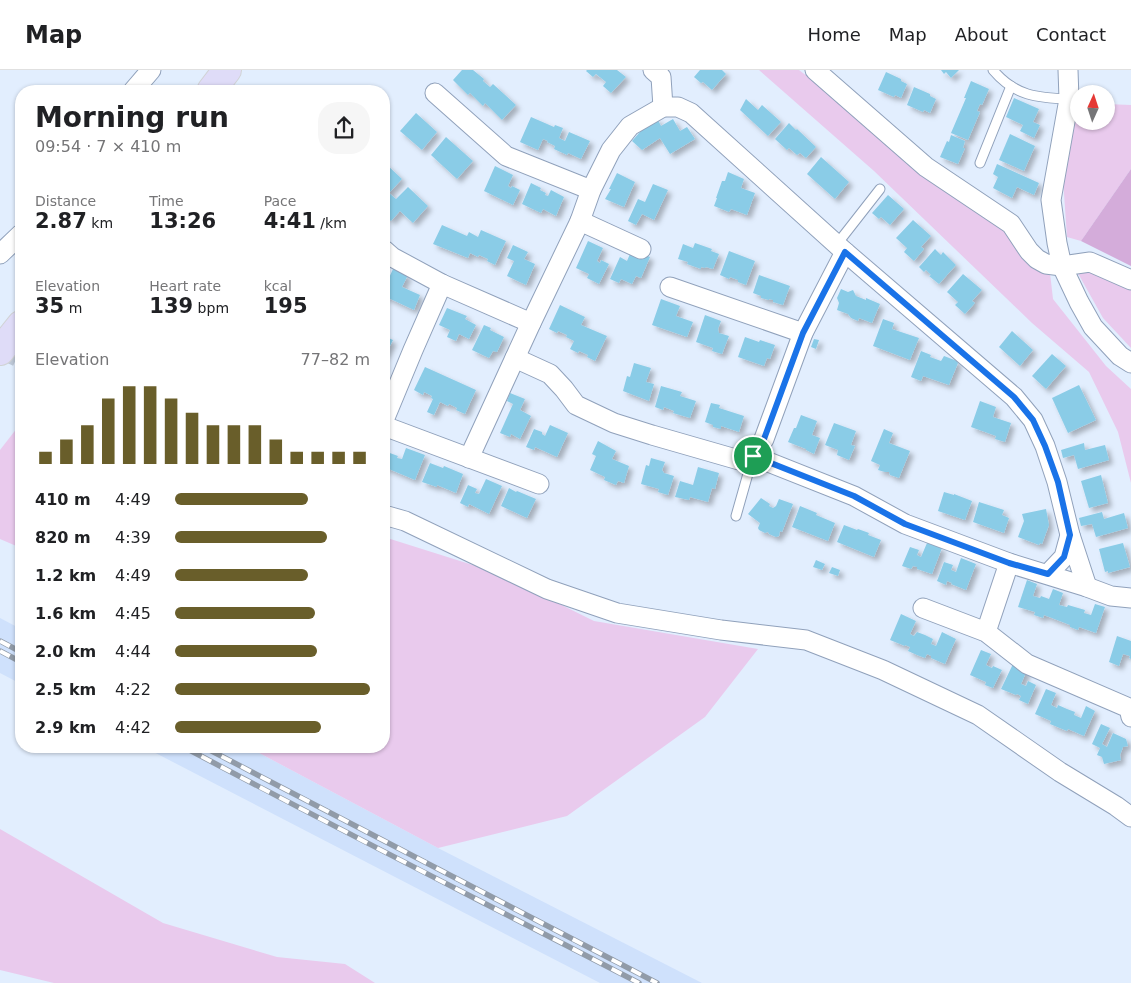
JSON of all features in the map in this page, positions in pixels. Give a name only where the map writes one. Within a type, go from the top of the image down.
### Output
[{"type":"main road","points":[[216,85],[227,70]]},
{"type":"main road","points":[[0,351],[15,332]]},
{"type":"street","points":[[138,85],[151,70]]},
{"type":"street","points":[[653,70],[662,77],[663,108]]},
{"type":"street","points":[[815,70],[926,167],[1011,224],[1029,251],[1037,259],[1046,264],[1062,266],[1090,262],[1131,280]]},
{"type":"street","points":[[1068,70],[1069,99],[1051,200],[1057,243],[1062,266],[1093,328],[1120,356],[1131,363]]},
{"type":"street","points":[[435,93],[506,156],[591,190]]},
{"type":"street","points":[[469,458],[530,323],[580,222],[591,190],[611,150],[630,126],[663,108],[678,108],[691,113],[841,248],[1014,397],[1033,420],[1045,446],[1058,482],[1070,535],[1087,587]]},
{"type":"street","points":[[580,222],[641,249]]},
{"type":"street","points":[[0,254],[15,240]]},
{"type":"street","points":[[753,456],[764,439],[803,333],[841,248]]},
{"type":"street","points":[[390,255],[442,284],[530,323]]},
{"type":"street","points":[[390,406],[442,284]]},
{"type":"street","points":[[670,287],[803,333]]},
{"type":"street","points":[[515,358],[550,374],[564,388],[576,405],[614,423],[739,460],[753,456],[854,496],[905,524],[1009,563],[1048,574],[1111,596],[1131,598]]},
{"type":"street","points":[[390,428],[539,484]]},
{"type":"street","points":[[390,517],[405,521],[547,589],[617,613],[721,630],[806,640],[883,670],[978,715],[1060,772],[1131,817]]},
{"type":"street","points":[[1048,574],[1064,557],[1070,535]]},
{"type":"street","points":[[986,632],[1009,563]]},
{"type":"street","points":[[923,608],[986,632],[1027,664],[1129,708],[1131,717]]},
{"type":"lane","points":[[993,70],[1001,80],[1025,94],[1069,99]]},
{"type":"lane","points":[[980,163],[1011,86]]},
{"type":"lane","points":[[841,248],[880,189]]},
{"type":"lane","points":[[736,516],[753,456]]},
{"type":"shaded area","points":[[759,70],[799,70],[1002,226],[1050,273],[1053,299],[1106,366],[1131,389],[1131,483],[1118,432],[1089,372],[1032,323],[874,171]]},
{"type":"shaded area","points":[[1115,104],[1131,105],[1131,169],[1081,241],[1067,237],[1063,179],[1070,130],[1115,130]]},
{"type":"shaded area","points":[[1131,169],[1131,266],[1081,241]]},
{"type":"shaded area","points":[[1087,266],[1131,286],[1131,348],[1103,318],[1075,268]]},
{"type":"shaded area","points":[[15,431],[15,545],[0,539],[0,450]]},
{"type":"shaded area","points":[[390,539],[495,572],[594,621],[758,649],[705,717],[567,816],[438,848],[259,753],[390,753]]},
{"type":"shaded area","points":[[0,618],[15,626],[15,681],[0,673]]},
{"type":"shaded area","points":[[156,753],[259,753],[438,848],[702,983],[600,983]]},
{"type":"shaded area","points":[[0,829],[163,923],[277,957],[345,964],[375,983],[54,983],[0,970]]},
{"type":"building","points":[[462,70],[473,70],[490,87],[493,84],[516,105],[502,120],[485,103],[483,106],[470,93],[468,95],[453,80]]},
{"type":"building","points":[[587,70],[617,70],[626,77],[611,93],[603,86],[606,82],[596,74],[593,77]]},
{"type":"building","points":[[700,70],[722,70],[726,74],[712,90],[694,77]]},
{"type":"building","points":[[941,70],[959,70],[951,78],[946,72],[944,74]]},
{"type":"building","points":[[886,72],[907,84],[901,98],[878,90]]},
{"type":"building","points":[[971,81],[989,89],[982,105],[980,104],[977,111],[980,112],[968,140],[951,133]]},
{"type":"building","points":[[914,87],[930,94],[930,96],[936,99],[930,113],[907,105]]},
{"type":"building","points":[[1014,98],[1039,109],[1033,122],[1040,125],[1034,138],[1020,131],[1023,125],[1006,117]]},
{"type":"building","points":[[746,99],[758,110],[762,105],[781,122],[768,136],[740,110]]},
{"type":"building","points":[[416,113],[437,132],[422,150],[400,131]]},
{"type":"building","points":[[531,117],[554,127],[555,125],[563,128],[559,138],[565,141],[569,132],[590,141],[581,159],[554,149],[555,146],[543,139],[538,150],[520,142]]},
{"type":"building","points":[[657,118],[661,126],[673,119],[680,131],[687,127],[695,139],[670,154],[660,138],[642,150],[632,141],[647,124]]},
{"type":"building","points":[[789,123],[816,147],[806,158],[800,153],[797,155],[789,148],[787,150],[775,139]]},
{"type":"building","points":[[1010,134],[1035,146],[1024,171],[999,160]]},
{"type":"building","points":[[951,135],[965,141],[963,148],[965,148],[958,164],[940,157]]},
{"type":"building","points":[[446,137],[473,161],[457,179],[431,155]]},
{"type":"building","points":[[821,157],[849,182],[835,199],[807,174]]},
{"type":"building","points":[[997,164],[1039,183],[1034,195],[1017,187],[1012,198],[993,188],[998,177],[993,174]]},
{"type":"building","points":[[495,166],[513,175],[508,186],[520,190],[513,205],[484,191]]},
{"type":"building","points":[[390,168],[402,179],[390,192]]},
{"type":"building","points":[[728,172],[744,179],[741,188],[755,193],[747,215],[731,209],[729,212],[714,206],[722,181],[725,181]]},
{"type":"building","points":[[617,173],[635,182],[624,207],[605,199]]},
{"type":"building","points":[[531,183],[541,188],[540,190],[546,193],[545,195],[548,196],[551,190],[564,197],[556,216],[543,209],[541,213],[522,204]]},
{"type":"building","points":[[653,184],[668,190],[654,220],[642,214],[636,225],[628,221],[638,199],[645,202]]},
{"type":"building","points":[[408,187],[428,206],[413,223],[400,211],[391,221],[390,194],[396,199]]},
{"type":"building","points":[[888,195],[904,209],[890,225],[881,217],[879,219],[872,213]]},
{"type":"building","points":[[913,220],[931,236],[921,247],[924,249],[914,261],[904,252],[907,248],[896,238]]},
{"type":"building","points":[[442,225],[467,236],[469,232],[478,237],[481,230],[506,241],[495,265],[479,255],[478,257],[470,253],[468,258],[433,244]]},
{"type":"building","points":[[588,241],[603,248],[597,261],[600,263],[601,260],[609,264],[599,284],[587,278],[589,274],[576,268]]},
{"type":"building","points":[[695,243],[712,249],[711,251],[719,254],[713,269],[701,267],[701,269],[678,259],[683,244],[693,248]]},
{"type":"building","points":[[513,245],[528,252],[524,259],[535,264],[526,285],[507,276],[514,261],[507,258]]},
{"type":"building","points":[[632,249],[650,257],[641,278],[636,276],[632,284],[621,279],[619,283],[610,279],[620,257],[627,261]]},
{"type":"building","points":[[935,249],[941,255],[943,252],[956,265],[939,284],[929,276],[931,275],[926,270],[924,272],[919,267]]},
{"type":"building","points":[[729,251],[755,261],[746,285],[738,282],[738,280],[720,275]]},
{"type":"building","points":[[393,269],[408,275],[402,287],[420,295],[414,310],[390,299],[390,276]]},
{"type":"building","points":[[963,274],[982,290],[972,301],[975,303],[965,314],[955,305],[958,302],[947,292]]},
{"type":"building","points":[[759,275],[790,286],[783,305],[773,302],[773,300],[761,298],[761,296],[753,293]]},
{"type":"building","points":[[841,289],[848,292],[853,290],[856,296],[880,304],[872,323],[859,318],[858,321],[851,318],[848,314],[837,310],[839,303],[837,298]]},
{"type":"building","points":[[661,299],[680,306],[676,316],[693,322],[687,337],[652,325]]},
{"type":"building","points":[[560,305],[585,317],[581,325],[607,336],[595,361],[587,357],[588,355],[570,349],[574,341],[566,337],[567,335],[549,329]]},
{"type":"building","points":[[447,308],[467,316],[465,319],[476,325],[469,339],[459,334],[456,341],[447,337],[450,330],[439,325]]},
{"type":"building","points":[[705,315],[721,321],[718,329],[719,333],[729,336],[722,354],[712,351],[713,348],[696,342]]},
{"type":"building","points":[[883,319],[894,323],[892,329],[919,338],[910,360],[873,346]]},
{"type":"building","points":[[484,325],[504,337],[497,352],[493,351],[489,358],[472,350]]},
{"type":"building","points":[[1012,331],[1033,350],[1020,366],[999,347]]},
{"type":"building","points":[[745,337],[775,345],[770,359],[767,358],[764,366],[738,357]]},
{"type":"building","points":[[814,339],[819,340],[816,349],[811,347]]},
{"type":"building","points":[[921,351],[941,361],[944,356],[957,361],[958,363],[949,385],[923,376],[921,381],[911,377]]},
{"type":"building","points":[[1052,354],[1066,366],[1046,389],[1032,376]]},
{"type":"building","points":[[634,363],[651,368],[646,382],[654,384],[649,401],[623,391],[627,376],[630,377]]},
{"type":"building","points":[[425,367],[476,390],[465,414],[449,404],[448,406],[440,402],[434,415],[427,412],[433,399],[431,398],[432,396],[424,392],[423,395],[414,390]]},
{"type":"building","points":[[1079,385],[1096,420],[1068,433],[1052,398]]},
{"type":"building","points":[[661,386],[682,392],[680,396],[696,401],[690,418],[673,413],[674,411],[664,407],[663,410],[655,407]]},
{"type":"building","points":[[510,393],[525,399],[520,410],[531,416],[520,439],[511,434],[510,437],[500,433],[513,404],[507,401]]},
{"type":"building","points":[[980,401],[996,407],[993,417],[1011,423],[1005,442],[995,439],[996,436],[971,427]]},
{"type":"building","points":[[711,403],[720,405],[719,408],[744,416],[739,432],[721,426],[721,429],[713,427],[713,425],[705,422]]},
{"type":"building","points":[[801,415],[817,421],[812,435],[820,438],[814,454],[788,442]]},
{"type":"building","points":[[834,423],[856,431],[851,445],[855,446],[849,460],[837,455],[838,450],[825,445]]},
{"type":"building","points":[[550,425],[568,433],[557,457],[535,447],[534,450],[526,447],[534,429],[542,432],[545,436]]},
{"type":"building","points":[[884,429],[893,433],[889,443],[910,451],[899,478],[890,475],[889,472],[878,470],[880,465],[871,461]]},
{"type":"building","points":[[598,441],[616,451],[612,459],[629,466],[624,483],[618,481],[616,485],[604,480],[605,477],[590,470],[596,456],[592,454]]},
{"type":"building","points":[[1084,443],[1085,450],[1105,445],[1109,460],[1078,469],[1074,455],[1063,458],[1061,450]]},
{"type":"building","points":[[406,448],[425,455],[415,480],[390,470],[390,453],[402,459]]},
{"type":"building","points":[[651,458],[665,462],[662,470],[664,473],[674,476],[668,495],[658,492],[659,489],[641,484],[646,465],[649,466]]},
{"type":"building","points":[[430,463],[443,468],[444,466],[463,474],[456,493],[437,485],[437,487],[422,482]]},
{"type":"building","points":[[698,467],[719,473],[715,489],[712,488],[708,502],[690,497],[689,500],[675,497],[680,481],[693,485]]},
{"type":"building","points":[[1101,475],[1108,503],[1089,508],[1081,481]]},
{"type":"building","points":[[486,479],[502,486],[489,514],[469,504],[468,507],[460,503],[468,485],[477,489],[475,493],[479,494]]},
{"type":"building","points":[[509,488],[536,499],[527,518],[501,506]]},
{"type":"building","points":[[944,492],[972,501],[965,520],[938,511]]},
{"type":"building","points":[[761,498],[773,508],[779,499],[793,504],[779,536],[776,537],[768,532],[765,533],[759,530],[760,523],[748,514]]},
{"type":"building","points":[[979,502],[1004,510],[1002,515],[1009,518],[1004,533],[973,522]]},
{"type":"building","points":[[800,506],[835,523],[828,541],[792,527]]},
{"type":"building","points":[[1046,509],[1049,525],[1042,544],[1040,543],[1039,545],[1018,537],[1024,521],[1022,514]]},
{"type":"building","points":[[1102,512],[1104,519],[1124,513],[1128,528],[1096,537],[1092,524],[1081,526],[1079,518]]},
{"type":"building","points":[[844,525],[869,533],[868,535],[881,540],[874,557],[837,542]]},
{"type":"building","points":[[927,543],[942,548],[932,574],[917,569],[917,567],[913,566],[911,569],[902,566],[910,547],[919,550],[917,555],[921,557]]},
{"type":"building","points":[[1123,543],[1130,567],[1108,573],[1108,571],[1105,572],[1099,549]]},
{"type":"building","points":[[961,558],[976,564],[966,590],[947,581],[946,585],[937,581],[944,562],[953,565],[951,570],[956,572]]},
{"type":"building","points":[[816,560],[825,564],[822,570],[813,567]]},
{"type":"building","points":[[832,567],[840,570],[838,576],[829,573]]},
{"type":"building","points":[[1027,580],[1037,584],[1033,596],[1049,599],[1053,589],[1063,593],[1059,605],[1067,607],[1068,605],[1085,610],[1084,613],[1091,615],[1095,604],[1105,607],[1096,633],[1079,627],[1078,630],[1044,615],[1043,618],[1034,615],[1035,612],[1018,607]]},
{"type":"building","points":[[901,614],[916,621],[910,634],[914,636],[917,632],[925,635],[933,639],[931,644],[936,646],[942,632],[956,639],[945,664],[931,658],[927,654],[925,658],[917,655],[908,651],[910,647],[890,640]]},
{"type":"building","points":[[1117,636],[1131,641],[1131,659],[1129,658],[1130,656],[1123,654],[1119,666],[1109,662]]},
{"type":"building","points":[[981,650],[991,654],[986,665],[1002,670],[993,688],[985,685],[986,682],[970,675]]},
{"type":"building","points":[[1013,664],[1027,670],[1021,684],[1026,686],[1028,681],[1036,685],[1028,704],[1019,700],[1021,696],[1001,689]]},
{"type":"building","points":[[1046,689],[1056,693],[1051,705],[1057,708],[1058,705],[1075,712],[1074,715],[1081,718],[1086,706],[1095,711],[1084,736],[1050,724],[1051,721],[1035,714]]},
{"type":"building","points":[[1101,724],[1110,728],[1102,744],[1107,747],[1113,733],[1126,739],[1128,746],[1123,747],[1120,755],[1121,760],[1104,764],[1102,757],[1097,755],[1100,748],[1092,744]]},
{"type":"tunnel","points":[[0,349],[15,356]]},
{"type":"railway","points":[[0,641],[15,649]]},
{"type":"railway","points":[[0,651],[15,659]]},
{"type":"railway","points":[[195,753],[639,983]]},
{"type":"railway","points":[[215,753],[657,983]]},
{"type":"route","points":[[845,252],[1014,397],[1033,420],[1058,482],[1066,516],[1070,535],[1064,557],[1048,574],[1009,563],[905,524],[854,496],[753,456],[764,439],[803,333],[845,252]]}]
